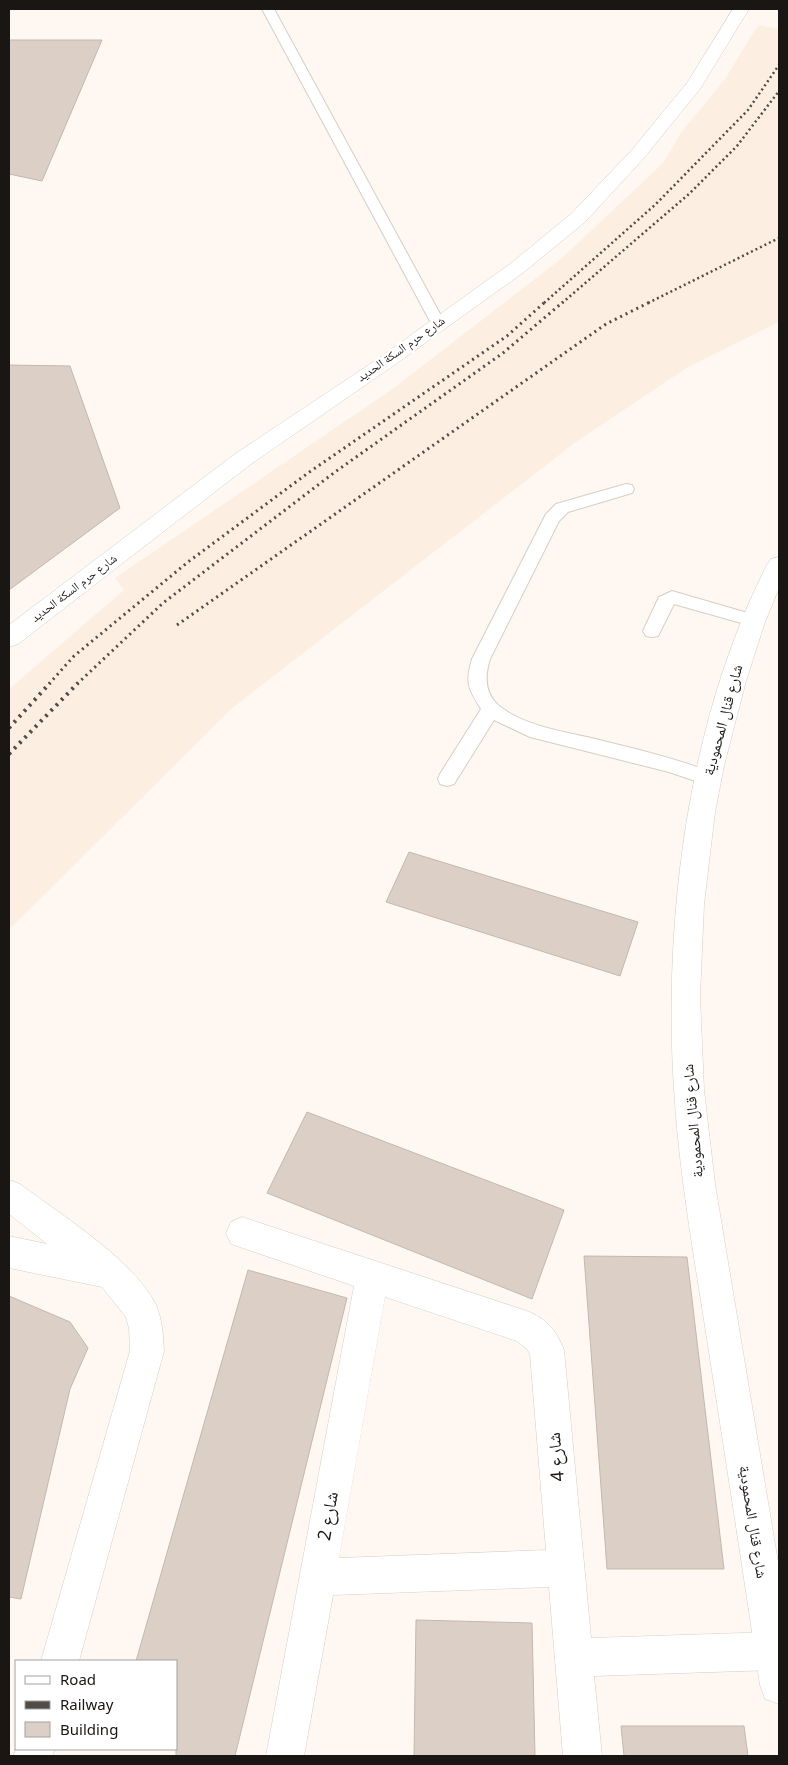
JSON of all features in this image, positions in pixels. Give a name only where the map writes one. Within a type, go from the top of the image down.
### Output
[{"type":"street","name":"شارع حرم السكة الحديد","points":[[9,638],[243,459],[386,362],[517,268],[584,211],[637,155],[694,85],[741,9]]},
{"type":"street","name":"شارع قنال المحمودية","points":[[777,1668],[699,1186],[688,1090],[685,1002],[688,921],[695,847],[707,778],[752,620],[779,566]]},
{"type":"street","points":[[9,1194],[111,1273],[140,1308],[146,1328],[148,1352],[60,1660]]},
{"type":"street","name":"شارع 4","points":[[242,1233],[527,1328],[539,1337],[547,1350],[582,1756]]},
{"type":"street","points":[[9,1252],[111,1273]]},
{"type":"street","name":"شارع 2","points":[[284,1756],[372,1277]]},
{"type":"street","points":[[317,1577],[566,1568]]},
{"type":"street","points":[[574,1658],[777,1668]]},
{"type":"lane","points":[[268,9],[438,323]]},
{"type":"lane","points":[[626,489],[562,508],[552,518],[481,659],[476,676],[480,693],[491,709],[508,720],[530,730],[672,765],[707,778]]},
{"type":"lane","points":[[652,631],[665,601],[672,597],[752,620]]},
{"type":"lane","points":[[447,780],[491,709]]},
{"type":"shaded area","points":[[758,25],[779,29],[779,322],[688,367],[576,442],[231,709],[9,930],[9,689],[124,590],[115,578],[391,390],[562,258],[664,162],[680,134],[725,79]]},
{"type":"building","points":[[9,40],[102,40],[42,181],[9,174]]},
{"type":"building","points":[[9,365],[70,366],[120,508],[9,590]]},
{"type":"building","points":[[409,852],[638,922],[620,976],[386,902]]},
{"type":"building","points":[[307,1112],[564,1210],[532,1299],[267,1193]]},
{"type":"building","points":[[584,1256],[687,1257],[724,1569],[607,1569]]},
{"type":"building","points":[[248,1270],[347,1298],[235,1756],[176,1756],[176,1750],[178,1750],[178,1660],[136,1660]]},
{"type":"building","points":[[9,1296],[70,1322],[88,1348],[70,1389],[21,1599],[9,1597]]},
{"type":"building","points":[[416,1620],[532,1623],[535,1756],[414,1756]]},
{"type":"building","points":[[621,1726],[744,1726],[748,1756],[624,1756]]},
{"type":"railway","points":[[544,303],[656,204],[748,110],[779,65]]},
{"type":"railway","points":[[562,303],[689,194],[737,146],[779,91]]},
{"type":"railway","points":[[648,303],[779,238]]},
{"type":"railway","points":[[49,684],[74,656],[188,562],[308,473],[507,336],[545,302]]},
{"type":"railway","points":[[77,684],[163,603],[335,472],[503,353],[563,302]]},
{"type":"railway","points":[[177,625],[606,324],[648,303]]},
{"type":"railway","points":[[9,728],[50,683]]},
{"type":"railway","points":[[9,754],[77,684]]}]
